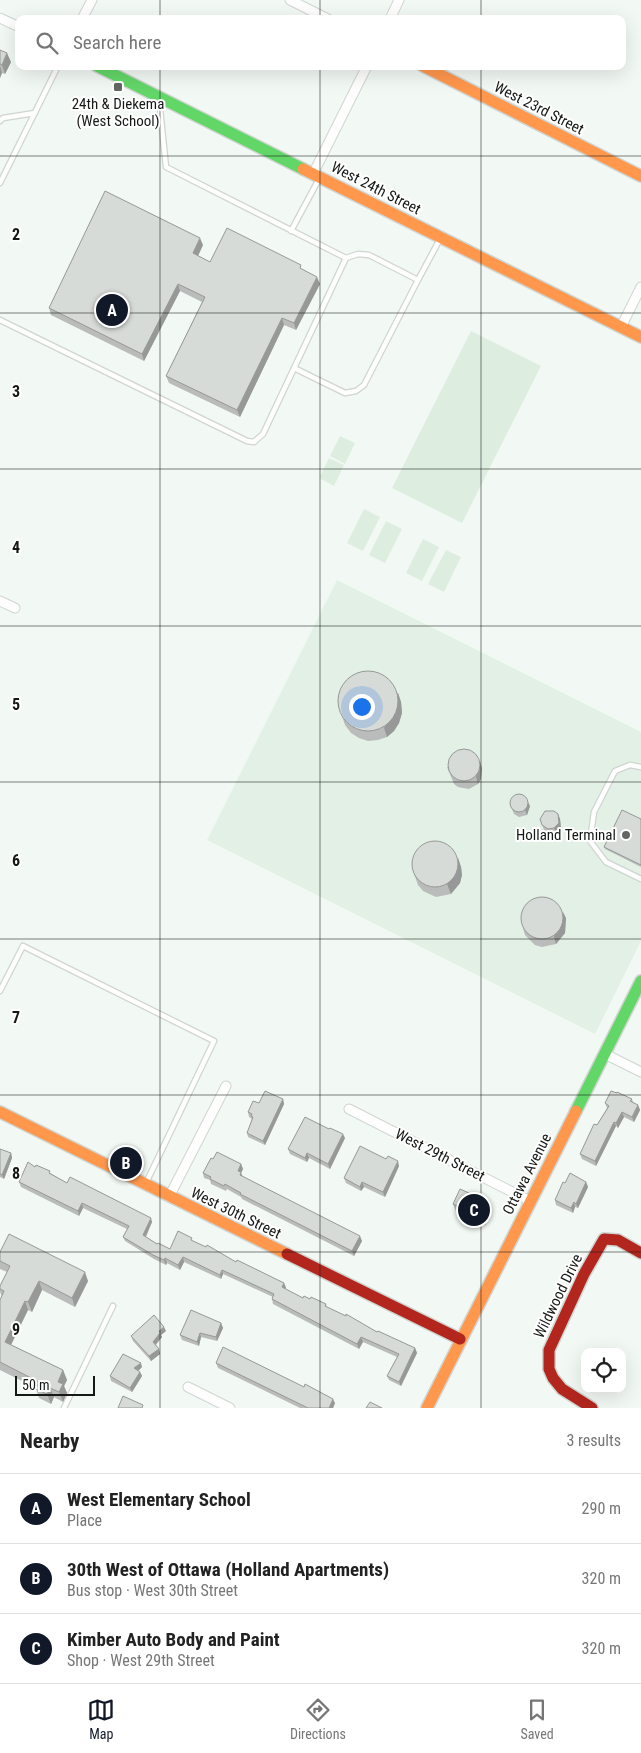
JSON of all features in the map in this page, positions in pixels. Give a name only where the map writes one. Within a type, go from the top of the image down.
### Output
[{"type":"street","points":[[84,15],[92,0]]},
{"type":"street","points":[[290,0],[320,15]]},
{"type":"street","points":[[392,15],[399,0]]},
{"type":"street","points":[[0,18],[15,25]]},
{"type":"street","name":"West 24th Street","points":[[105,70],[641,337]]},
{"type":"street","points":[[316,175],[365,70]]},
{"type":"street","name":"West 23rd Street","points":[[431,70],[641,176]]},
{"type":"street","points":[[621,327],[641,287]]},
{"type":"street","points":[[0,601],[15,608]]},
{"type":"street","name":"Ottawa Avenue","points":[[427,1408],[641,981]]},
{"type":"street","points":[[605,1054],[641,1072]]},
{"type":"street","points":[[169,1197],[226,1086]]},
{"type":"street","name":"West 29th Street","points":[[349,1109],[530,1201]]},
{"type":"street","name":"West 30th Street","points":[[0,1112],[460,1339]]},
{"type":"street","name":"Wildwood Drive","points":[[592,1408],[573,1398],[553,1378],[549,1369],[549,1350],[584,1274],[604,1239],[618,1240],[641,1253]]},
{"type":"street","points":[[188,1387],[230,1408]]},
{"type":"lane","points":[[0,183],[56,70]]},
{"type":"lane","points":[[158,97],[166,167],[346,258],[358,254],[369,255],[418,280]]},
{"type":"lane","points":[[0,122],[3,118],[35,113]]},
{"type":"lane","points":[[292,231],[316,175]]},
{"type":"lane","points":[[294,368],[345,392],[356,391],[364,385],[440,238]]},
{"type":"lane","points":[[0,320],[247,441],[254,442],[263,434],[346,258]]},
{"type":"lane","points":[[641,767],[630,765],[615,771],[594,812],[590,840],[606,862],[641,879]]},
{"type":"lane","points":[[0,991],[23,946],[214,1041],[145,1184]]},
{"type":"lane","points":[[64,1408],[112,1306]]},
{"type":"shaded area","name":"Holland Terminal","points":[[337,580],[641,732],[641,941],[595,1034],[207,840]]},
{"type":"green space","points":[[471,331],[541,366],[462,523],[392,488]]},
{"type":"green space","points":[[340,436],[355,443],[345,464],[330,456]]},
{"type":"green space","points":[[329,458],[344,465],[334,486],[319,478]]},
{"type":"green space","points":[[364,509],[380,517],[363,551],[347,543]]},
{"type":"green space","points":[[386,521],[402,529],[385,563],[369,555]]},
{"type":"green space","points":[[423,539],[439,547],[422,581],[406,573]]},
{"type":"green space","points":[[446,550],[461,557],[444,592],[428,584]]},
{"type":"building","points":[[0,50],[7,53],[2,65],[0,64]]},
{"type":"building","points":[[105,191],[200,238],[193,253],[210,262],[227,228],[301,265],[300,268],[317,277],[294,323],[282,318],[237,410],[166,376],[205,297],[178,284],[142,354],[49,308]]},
{"type":"building","points":[[368,671],[385,676],[393,684],[398,701],[393,718],[385,726],[368,731],[351,726],[343,718],[338,701],[343,684],[351,676]]},
{"type":"building","points":[[464,749],[470,750],[475,754],[479,759],[479,771],[475,776],[470,780],[464,781],[458,780],[453,776],[449,771],[448,765],[449,759],[453,754],[458,750]]},
{"type":"building","points":[[519,794],[525,797],[528,803],[525,809],[519,812],[513,809],[510,803],[513,797]]},
{"type":"building","name":"Holland Terminal","points":[[622,810],[641,819],[641,865],[604,847]]},
{"type":"building","points":[[545,811],[554,811],[558,814],[559,823],[554,828],[548,829],[542,825],[540,819]]},
{"type":"building","points":[[435,841],[448,845],[454,851],[458,864],[454,877],[448,883],[435,887],[422,883],[416,877],[412,864],[416,851],[422,845]]},
{"type":"building","points":[[546,897],[554,900],[560,906],[563,918],[560,930],[554,936],[538,939],[530,936],[524,930],[521,914],[524,906],[530,900]]},
{"type":"building","points":[[265,1091],[283,1099],[263,1141],[247,1133],[253,1117],[248,1112],[253,1101],[259,1103]]},
{"type":"building","points":[[611,1091],[632,1099],[630,1101],[638,1105],[632,1117],[622,1112],[616,1123],[614,1122],[595,1161],[580,1154],[594,1124],[597,1125],[609,1106],[605,1103]]},
{"type":"building","points":[[305,1117],[343,1134],[328,1164],[307,1153],[305,1158],[288,1149]]},
{"type":"building","points":[[360,1146],[386,1159],[388,1156],[398,1161],[383,1192],[362,1182],[360,1187],[344,1178]]},
{"type":"building","points":[[0,1149],[11,1153],[2,1175],[0,1174]]},
{"type":"building","points":[[217,1152],[241,1164],[238,1171],[241,1172],[240,1175],[360,1236],[352,1251],[240,1194],[225,1184],[224,1186],[210,1179],[211,1177],[203,1173],[211,1158],[213,1159]]},
{"type":"building","points":[[28,1162],[35,1167],[36,1165],[50,1171],[49,1173],[67,1183],[70,1177],[151,1218],[143,1235],[157,1244],[170,1249],[178,1231],[192,1238],[191,1240],[206,1247],[207,1245],[236,1262],[237,1260],[284,1283],[282,1287],[303,1298],[304,1296],[310,1299],[311,1297],[377,1332],[415,1348],[399,1382],[387,1376],[399,1354],[361,1337],[357,1344],[272,1299],[274,1294],[222,1270],[220,1275],[183,1257],[178,1265],[165,1258],[164,1260],[153,1255],[123,1237],[129,1226],[82,1203],[78,1211],[19,1182]]},
{"type":"building","points":[[570,1173],[586,1182],[576,1204],[574,1202],[571,1208],[555,1200],[563,1182],[565,1183]]},
{"type":"building","points":[[460,1189],[489,1202],[482,1218],[453,1204]]},
{"type":"building","points":[[9,1234],[85,1272],[72,1298],[39,1281],[28,1302],[25,1301],[5,1342],[63,1370],[58,1382],[63,1384],[59,1392],[50,1388],[47,1394],[36,1389],[39,1382],[0,1362],[0,1300],[4,1291],[0,1289],[0,1286],[10,1266],[0,1261],[0,1252]]},
{"type":"building","points":[[191,1310],[221,1323],[216,1337],[200,1333],[197,1342],[180,1335]]},
{"type":"building","points":[[154,1315],[164,1327],[159,1331],[160,1333],[153,1342],[159,1349],[149,1356],[131,1336]]},
{"type":"building","points":[[223,1347],[304,1387],[305,1384],[333,1399],[329,1408],[308,1408],[216,1363]]},
{"type":"building","points":[[123,1354],[141,1363],[134,1368],[140,1372],[130,1388],[110,1376]]},
{"type":"building","points":[[123,1396],[143,1405],[142,1408],[118,1408]]},
{"type":"building","points":[[370,1402],[382,1408],[366,1408]]},
{"type":"traffic: fast","points":[[105,70],[303,169]]},
{"type":"traffic: fast","points":[[576,1111],[641,981]]},
{"type":"traffic: slow","points":[[431,70],[641,176]]},
{"type":"traffic: slow","points":[[303,169],[641,337]]},
{"type":"traffic: slow","points":[[427,1408],[576,1111]]},
{"type":"traffic: slow","points":[[0,1112],[287,1254]]},
{"type":"traffic: jam","points":[[592,1408],[562,1389],[553,1378],[549,1369],[549,1350],[584,1274],[604,1239],[618,1240],[641,1253]]},
{"type":"traffic: jam","points":[[287,1254],[460,1339]]},
{"type":"place","name":"24th & Diekema (West School)","points":[[118,87]]},
{"type":"place","name":"West Elementary School","points":[[112,310]]},
{"type":"place","name":"Holland Terminal","points":[[626,835]]},
{"type":"place","name":"30th West of Ottawa (Holland Apartments)","points":[[126,1163]]},
{"type":"place","name":"Kimber Auto Body and Paint","points":[[474,1210]]}]
